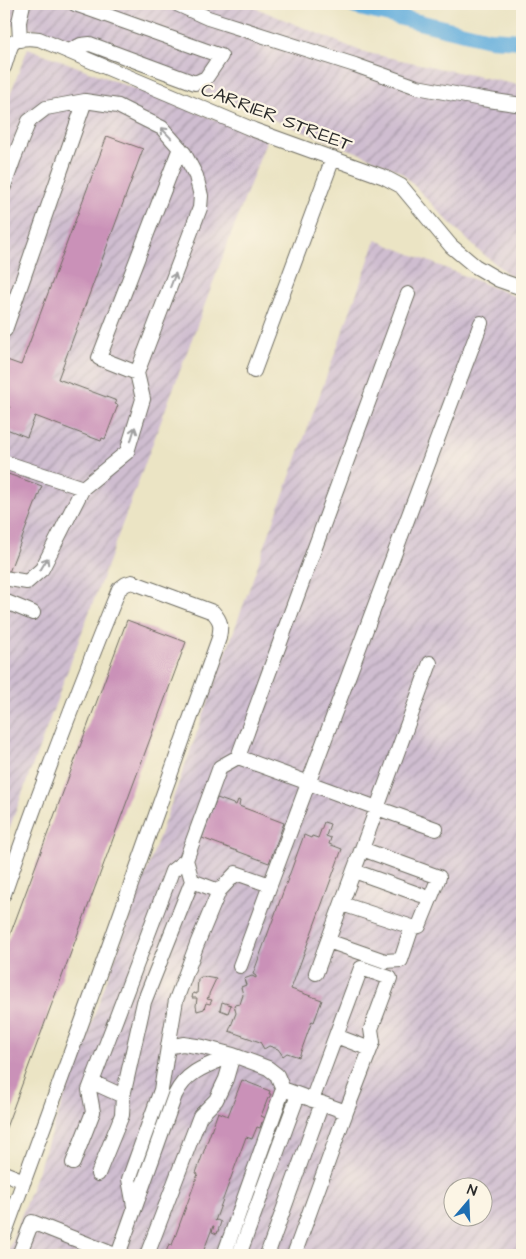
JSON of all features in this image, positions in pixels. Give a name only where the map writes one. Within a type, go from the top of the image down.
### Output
[{"type":"street","points":[[5,58],[12,44],[20,40],[23,4]]},
{"type":"street","points":[[70,51],[81,45],[90,44],[195,83],[206,78],[221,56],[75,4]]},
{"type":"street","points":[[177,4],[208,18],[417,87],[522,105]]},
{"type":"street","name":"CARRIER STREET","points":[[20,40],[39,38],[254,130],[384,176],[401,186],[450,246],[475,266],[498,280],[522,288]]},
{"type":"street","points":[[4,329],[6,330],[86,101]]},
{"type":"street","points":[[4,186],[29,121],[46,108],[86,101],[118,106],[162,128],[184,153],[196,176],[201,196],[200,208],[137,373],[143,399],[127,452],[83,488],[42,569],[28,582],[4,578]]},
{"type":"street","points":[[137,373],[99,358],[180,148]]},
{"type":"street","points":[[254,370],[333,158]]},
{"type":"street","points":[[73,1163],[93,1112],[89,1090],[172,871],[186,860],[220,767],[238,757],[408,294]]},
{"type":"street","points":[[240,966],[481,323]]},
{"type":"street","points":[[4,462],[83,488]]},
{"type":"street","points":[[4,894],[34,806],[119,589],[132,582],[214,612],[219,618],[219,638],[4,1234]]},
{"type":"street","points":[[4,602],[33,613]]},
{"type":"street","points":[[316,973],[430,663]]},
{"type":"street","points":[[238,757],[436,830]]},
{"type":"street","points":[[342,904],[412,927],[419,926],[439,877],[362,849]]},
{"type":"street","points":[[98,1174],[122,1114],[123,1096],[144,1002],[192,881],[186,860]]},
{"type":"street","points":[[354,871],[421,895]]},
{"type":"street","points":[[134,1209],[129,1179],[161,1090],[176,1000],[219,891],[236,873],[270,885]]},
{"type":"street","points":[[192,881],[219,891]]},
{"type":"street","points":[[328,941],[385,961],[401,960],[412,927]]},
{"type":"street","points":[[240,1255],[311,1099],[361,968],[390,978],[372,1029],[373,1042],[294,1255]]},
{"type":"street","points":[[120,1009],[140,1018]]},
{"type":"street","points":[[336,1036],[370,1049]]},
{"type":"street","points":[[168,1047],[183,1044],[203,1047],[268,1068],[277,1074],[284,1089],[346,1112]]},
{"type":"street","points":[[19,1255],[32,1222],[98,1252],[116,1255],[145,1177],[143,1165],[146,1154],[150,1144],[161,1133],[180,1085],[196,1071],[232,1055]]},
{"type":"street","points":[[147,1255],[200,1116],[216,1100],[226,1079],[232,1055]]},
{"type":"street","points":[[92,1082],[123,1096]]},
{"type":"street","points":[[224,1255],[284,1089]]},
{"type":"street","points":[[267,1255],[311,1099]]},
{"type":"street","points":[[4,1173],[24,1181]]},
{"type":"shaded area","points":[[4,4],[246,4],[363,52],[522,85],[522,279],[508,274],[477,249],[401,172],[369,157],[52,33],[16,25],[4,29]]},
{"type":"shaded area","points":[[28,48],[267,139],[4,843],[4,110]]},
{"type":"shaded area","points":[[376,240],[522,299],[522,1255],[7,1255]]},
{"type":"building","points":[[107,136],[143,149],[58,379],[117,401],[115,404],[118,405],[105,439],[102,438],[101,441],[35,416],[27,437],[4,428],[10,407],[4,405],[4,359],[21,365]]},
{"type":"building","points":[[8,474],[42,486],[8,575],[4,574],[4,487]]},
{"type":"building","points":[[127,620],[186,642],[4,1133],[4,951]]},
{"type":"building","points":[[217,798],[236,805],[238,800],[240,801],[239,806],[284,823],[269,863],[202,838]]},
{"type":"building","points":[[324,822],[330,824],[326,836],[331,838],[329,844],[342,849],[291,989],[322,1000],[299,1057],[287,1053],[283,1056],[278,1049],[269,1046],[264,1049],[260,1042],[229,1031],[236,1013],[234,1005],[240,1004],[243,995],[241,987],[246,985],[244,979],[252,976],[256,978],[253,974],[304,835],[318,838]]},
{"type":"building","points":[[201,977],[216,979],[207,999],[212,1000],[210,1004],[206,1003],[204,1009],[197,1011],[197,998],[192,998],[193,993],[197,994],[198,979]]},
{"type":"building","points":[[222,1002],[231,1005],[228,1013],[220,1010]]},
{"type":"building","points":[[242,1080],[270,1091],[269,1094],[271,1094],[261,1116],[268,1119],[266,1124],[262,1122],[260,1128],[257,1127],[252,1139],[246,1137],[215,1221],[221,1222],[217,1234],[212,1232],[213,1226],[202,1255],[165,1255],[169,1244],[172,1245],[218,1112],[228,1116]]},
{"type":"waterway","points":[[349,4],[489,39],[522,41]]}]
